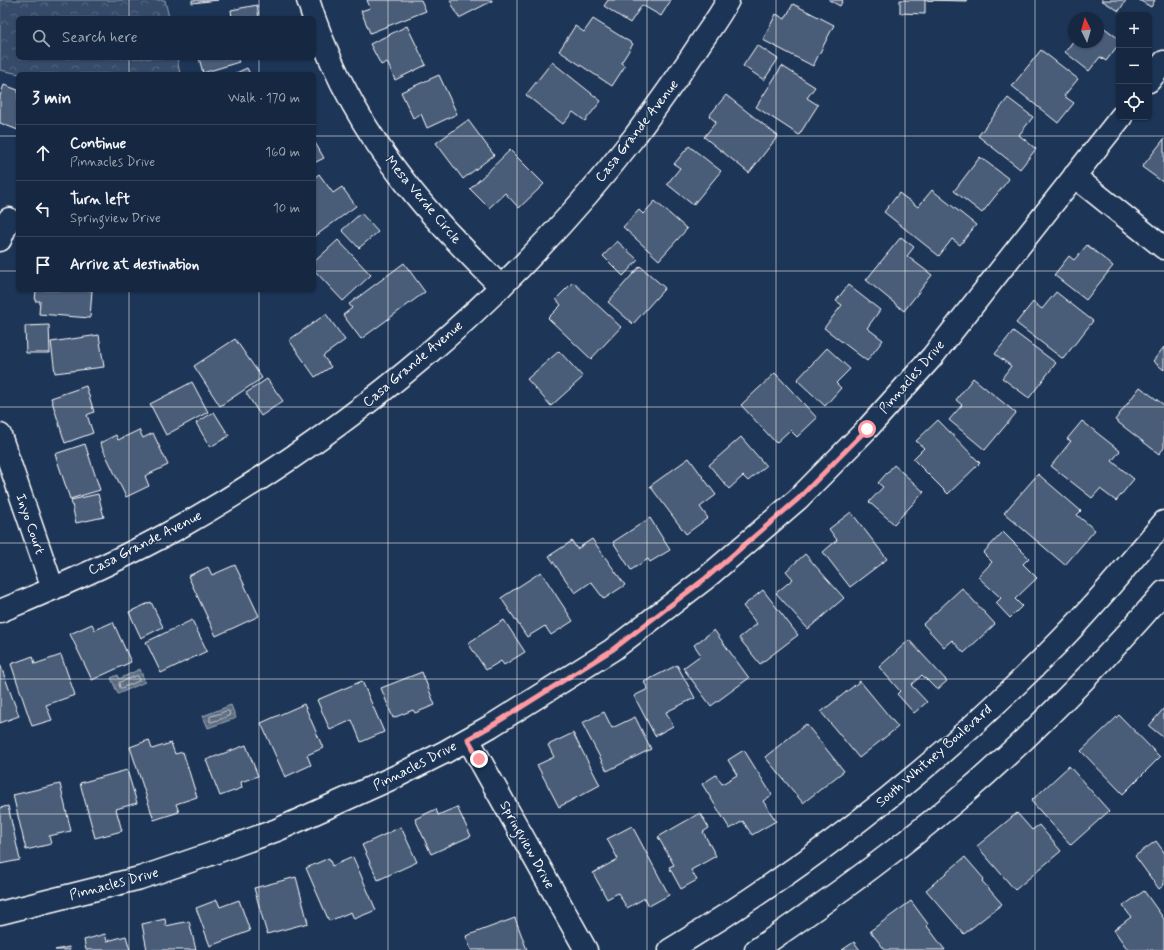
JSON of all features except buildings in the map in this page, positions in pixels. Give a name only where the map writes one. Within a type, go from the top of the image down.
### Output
[{"type":"street","name":"Mesa Verde Circle","points":[[308,0],[313,16]]},
{"type":"street","name":"Casa Grande Avenue","points":[[0,611],[117,560],[179,528],[240,492],[368,403],[440,343],[501,287],[558,228],[616,160],[669,92],[728,0]]},
{"type":"street","name":"Mesa Verde Circle","points":[[316,24],[342,83],[371,134],[405,182],[451,236],[501,287]]},
{"type":"street","points":[[1152,77],[1164,62]]},
{"type":"street","name":"Pinnacles Drive","points":[[0,913],[140,878],[208,856],[277,830],[397,776],[468,739],[612,650],[706,578],[798,499],[867,429],[932,357],[1119,120]]},
{"type":"street","points":[[1074,176],[1164,248]]},
{"type":"street","points":[[0,240],[9,218]]},
{"type":"street","name":"Inyo Court","points":[[0,435],[53,589]]},
{"type":"street","name":"South Whitney Boulevard","points":[[670,950],[705,929],[783,876],[859,820],[928,766],[996,704],[1062,638],[1164,522]]},
{"type":"street","points":[[756,950],[811,913],[887,857],[958,800],[1094,671],[1164,592]]},
{"type":"street","name":"Springview Drive","points":[[468,739],[586,950]]},
{"type":"green space","points":[[0,0],[165,0],[169,16],[16,16],[16,60],[177,60],[180,72],[16,73],[0,70]]},
{"type":"water","points":[[140,669],[145,682],[118,694],[111,678],[118,675],[119,679]]},
{"type":"water","points":[[231,705],[236,718],[208,728],[203,716]]},
{"type":"route","points":[[479,759],[468,739],[612,650],[706,578],[798,499],[867,429]]}]
